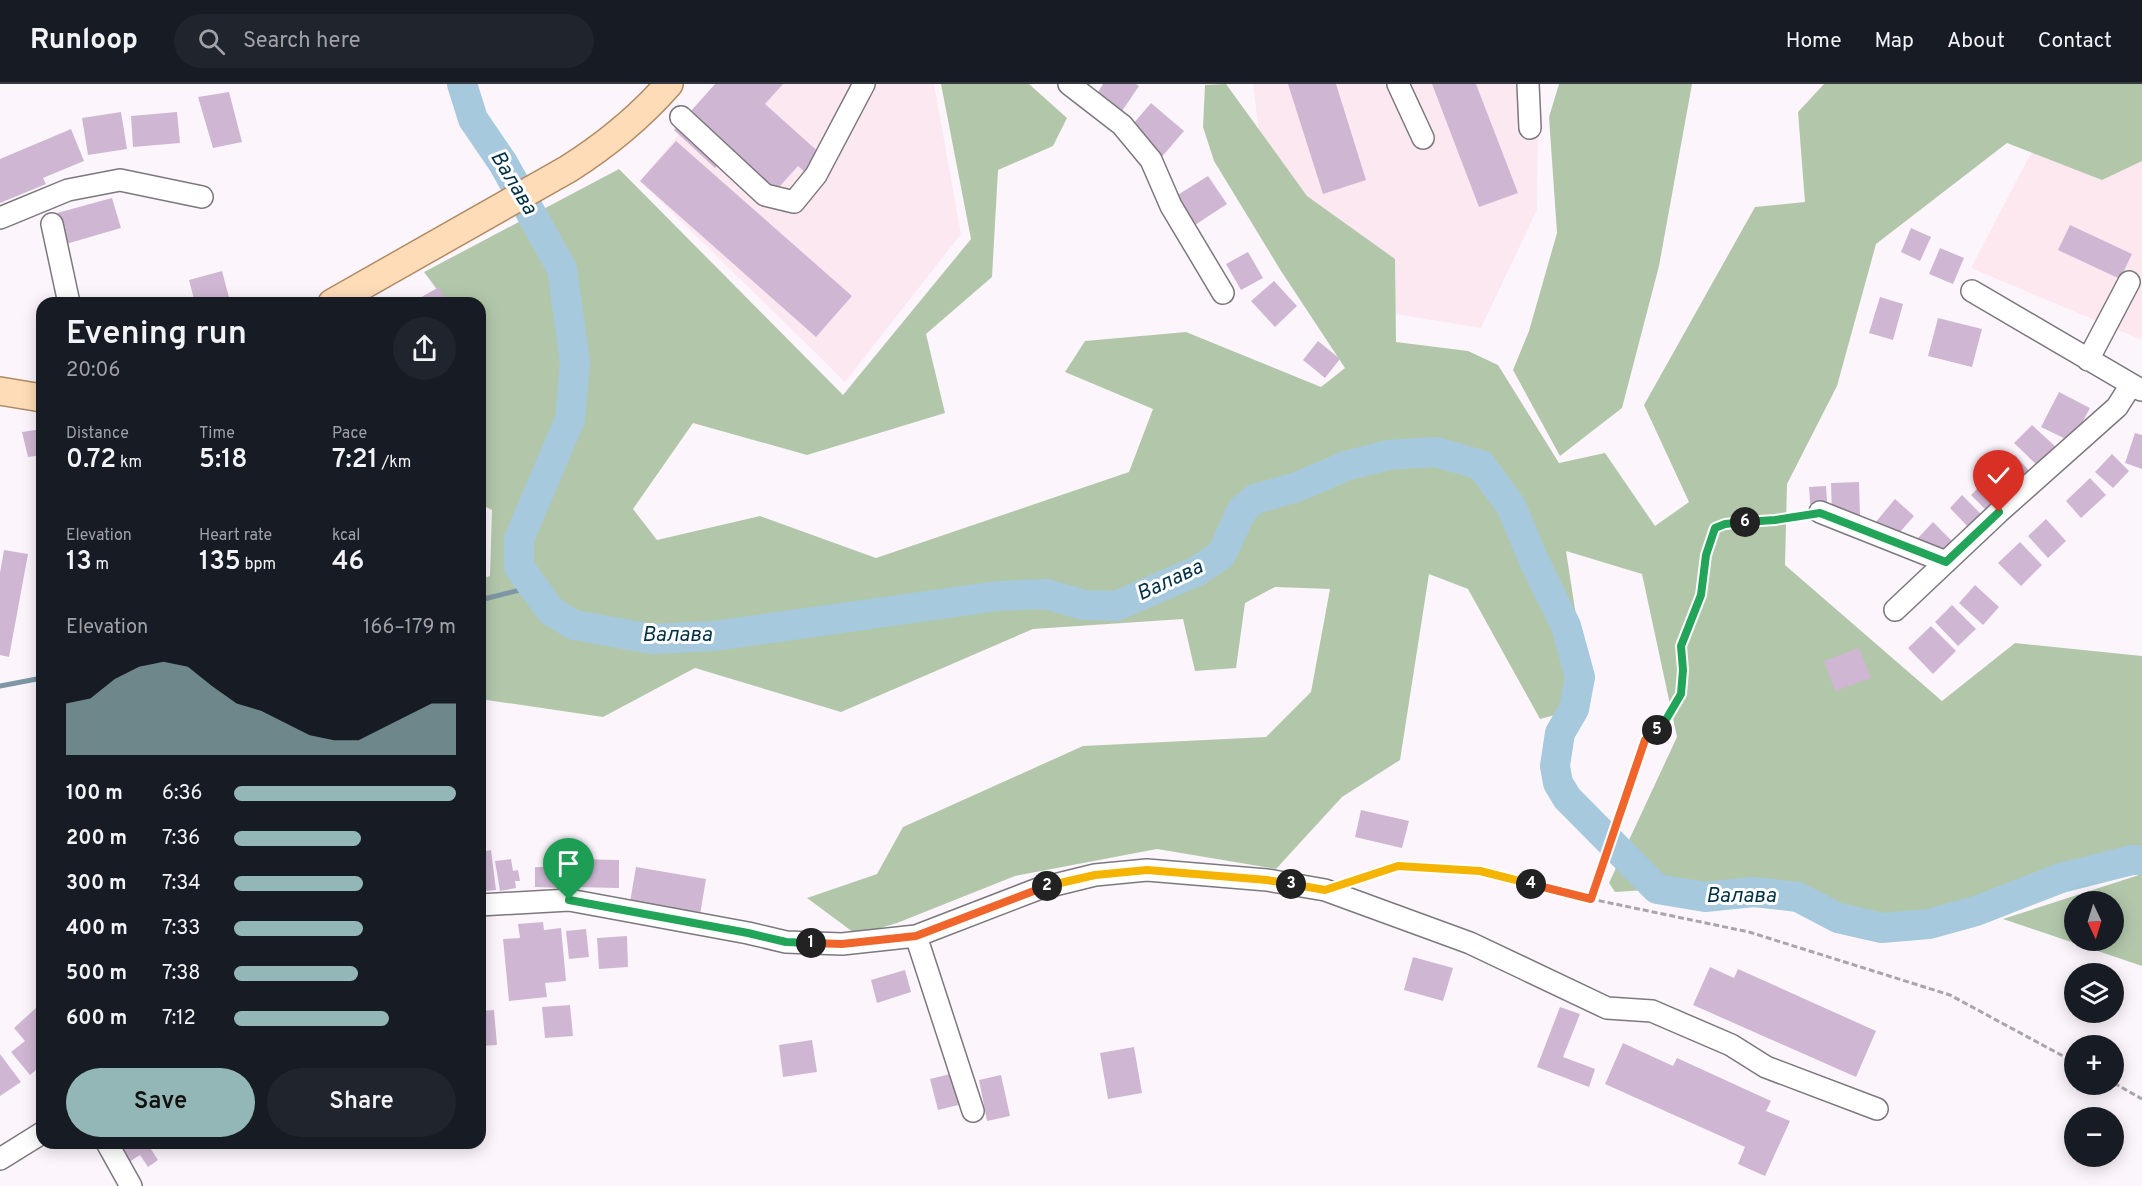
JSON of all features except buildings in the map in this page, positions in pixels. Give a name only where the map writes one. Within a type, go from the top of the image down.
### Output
[{"type":"main road","points":[[343,297],[568,169],[602,147],[654,101],[669,84]]},
{"type":"main road","points":[[0,391],[36,397]]},
{"type":"street","points":[[681,117],[765,195],[794,202],[816,175],[864,84]]},
{"type":"street","points":[[1069,84],[1122,125],[1152,160],[1171,206],[1223,293]]},
{"type":"street","points":[[1398,84],[1423,138]]},
{"type":"street","points":[[1528,84],[1530,128]]},
{"type":"street","points":[[0,218],[68,190],[120,180],[202,197]]},
{"type":"street","points":[[52,224],[68,297]]},
{"type":"street","points":[[2088,360],[2129,282]]},
{"type":"street","points":[[1895,610],[2136,388],[1972,291]]},
{"type":"street","points":[[1820,513],[1946,562]]},
{"type":"street","points":[[486,905],[569,900],[786,942],[842,944],[916,936],[1038,889],[1095,875],[1147,870],[1267,880],[1325,890],[1470,943],[1607,1008],[1653,1011],[1731,1046],[1766,1067],[1877,1108]]},
{"type":"street","points":[[916,936],[973,1111]]},
{"type":"street","points":[[0,1159],[36,1137]]},
{"type":"street","points":[[110,1149],[131,1186]]},
{"type":"path","points":[[1591,899],[1645,740],[1661,728],[1681,694],[1683,670],[1681,646],[1701,595],[1706,555],[1715,528],[1725,524],[1820,513]]},
{"type":"path","points":[[1325,890],[1398,866],[1480,871],[1591,899],[1749,932],[1950,995],[2064,1057]]},
{"type":"path","points":[[2124,1089],[2142,1099]]},
{"type":"shaded area","points":[[721,84],[934,84],[961,234],[845,382],[640,181]]},
{"type":"shaded area","points":[[1253,84],[1539,84],[1537,210],[1481,328],[1334,304],[1261,149]]},
{"type":"shaded area","points":[[2067,84],[2142,84],[2142,340],[1971,268]]},
{"type":"green space","points":[[941,84],[1029,84],[1067,118],[1053,146],[998,170],[992,277],[926,334],[945,413],[807,455],[693,423],[633,509],[657,540],[760,516],[876,558],[1129,472],[1153,409],[1065,372],[1085,341],[1186,332],[1321,387],[1345,368],[1281,271],[1214,161],[1203,127],[1205,85],[1226,84],[1307,196],[1395,259],[1396,342],[1468,351],[1498,365],[1559,463],[1605,453],[1655,526],[1689,502],[1644,405],[1755,207],[1805,202],[1798,112],[1824,84],[2142,84],[2142,161],[2102,180],[2007,143],[1876,244],[1837,386],[1787,484],[1785,565],[1942,701],[2015,643],[2142,656],[2142,851],[2120,852],[2000,888],[1923,918],[1856,914],[1787,881],[1615,892],[1609,883],[1677,737],[1642,574],[1566,551],[1590,706],[1540,719],[1468,589],[1429,574],[1400,760],[1342,797],[1276,869],[1157,849],[1015,876],[897,923],[857,935],[807,898],[877,874],[903,827],[1083,746],[1266,737],[1311,692],[1330,589],[1275,587],[1245,603],[1236,668],[1195,671],[1183,619],[1033,629],[841,712],[695,668],[603,717],[486,700],[486,577],[490,576],[492,510],[486,507],[486,297],[443,297],[424,272],[619,169],[843,395],[971,239]]},
{"type":"green space","points":[[1559,84],[1692,84],[1659,266],[1622,408],[1560,456],[1513,370],[1529,331],[1557,233],[1549,117]]},
{"type":"green space","points":[[2142,875],[2142,966],[2098,951],[2124,951],[2124,891],[2090,891]]},
{"type":"green space","points":[[2064,899],[2064,940],[2003,919]]},
{"type":"waterway","name":"Валава","points":[[462,84],[473,119],[503,163],[562,269],[575,362],[570,419],[519,539],[519,567],[551,611],[574,625],[652,639],[714,636],[998,596],[1046,594],[1084,605],[1116,606],[1197,571],[1221,555],[1242,510],[1255,499],[1297,487],[1346,466],[1388,455],[1436,452],[1481,465],[1511,506],[1534,561],[1566,626],[1580,677],[1574,709],[1560,733],[1555,766],[1558,783],[1567,798],[1657,889],[1705,897],[1754,892],[1798,897],[1838,918],[1882,928],[1929,924],[1976,911],[2061,878],[2132,860],[2142,860]]},
{"type":"waterway","points":[[486,598],[532,587]]},
{"type":"waterway","points":[[0,686],[36,679]]},
{"type":"route","points":[[569,900],[786,942],[842,944],[916,936],[1038,889],[1095,875],[1147,870],[1267,880],[1325,890],[1398,866],[1480,871],[1591,899],[1645,740],[1661,728],[1681,694],[1683,670],[1681,646],[1701,595],[1706,555],[1715,528],[1725,524],[1820,513],[1946,562],[1999,512]]}]
